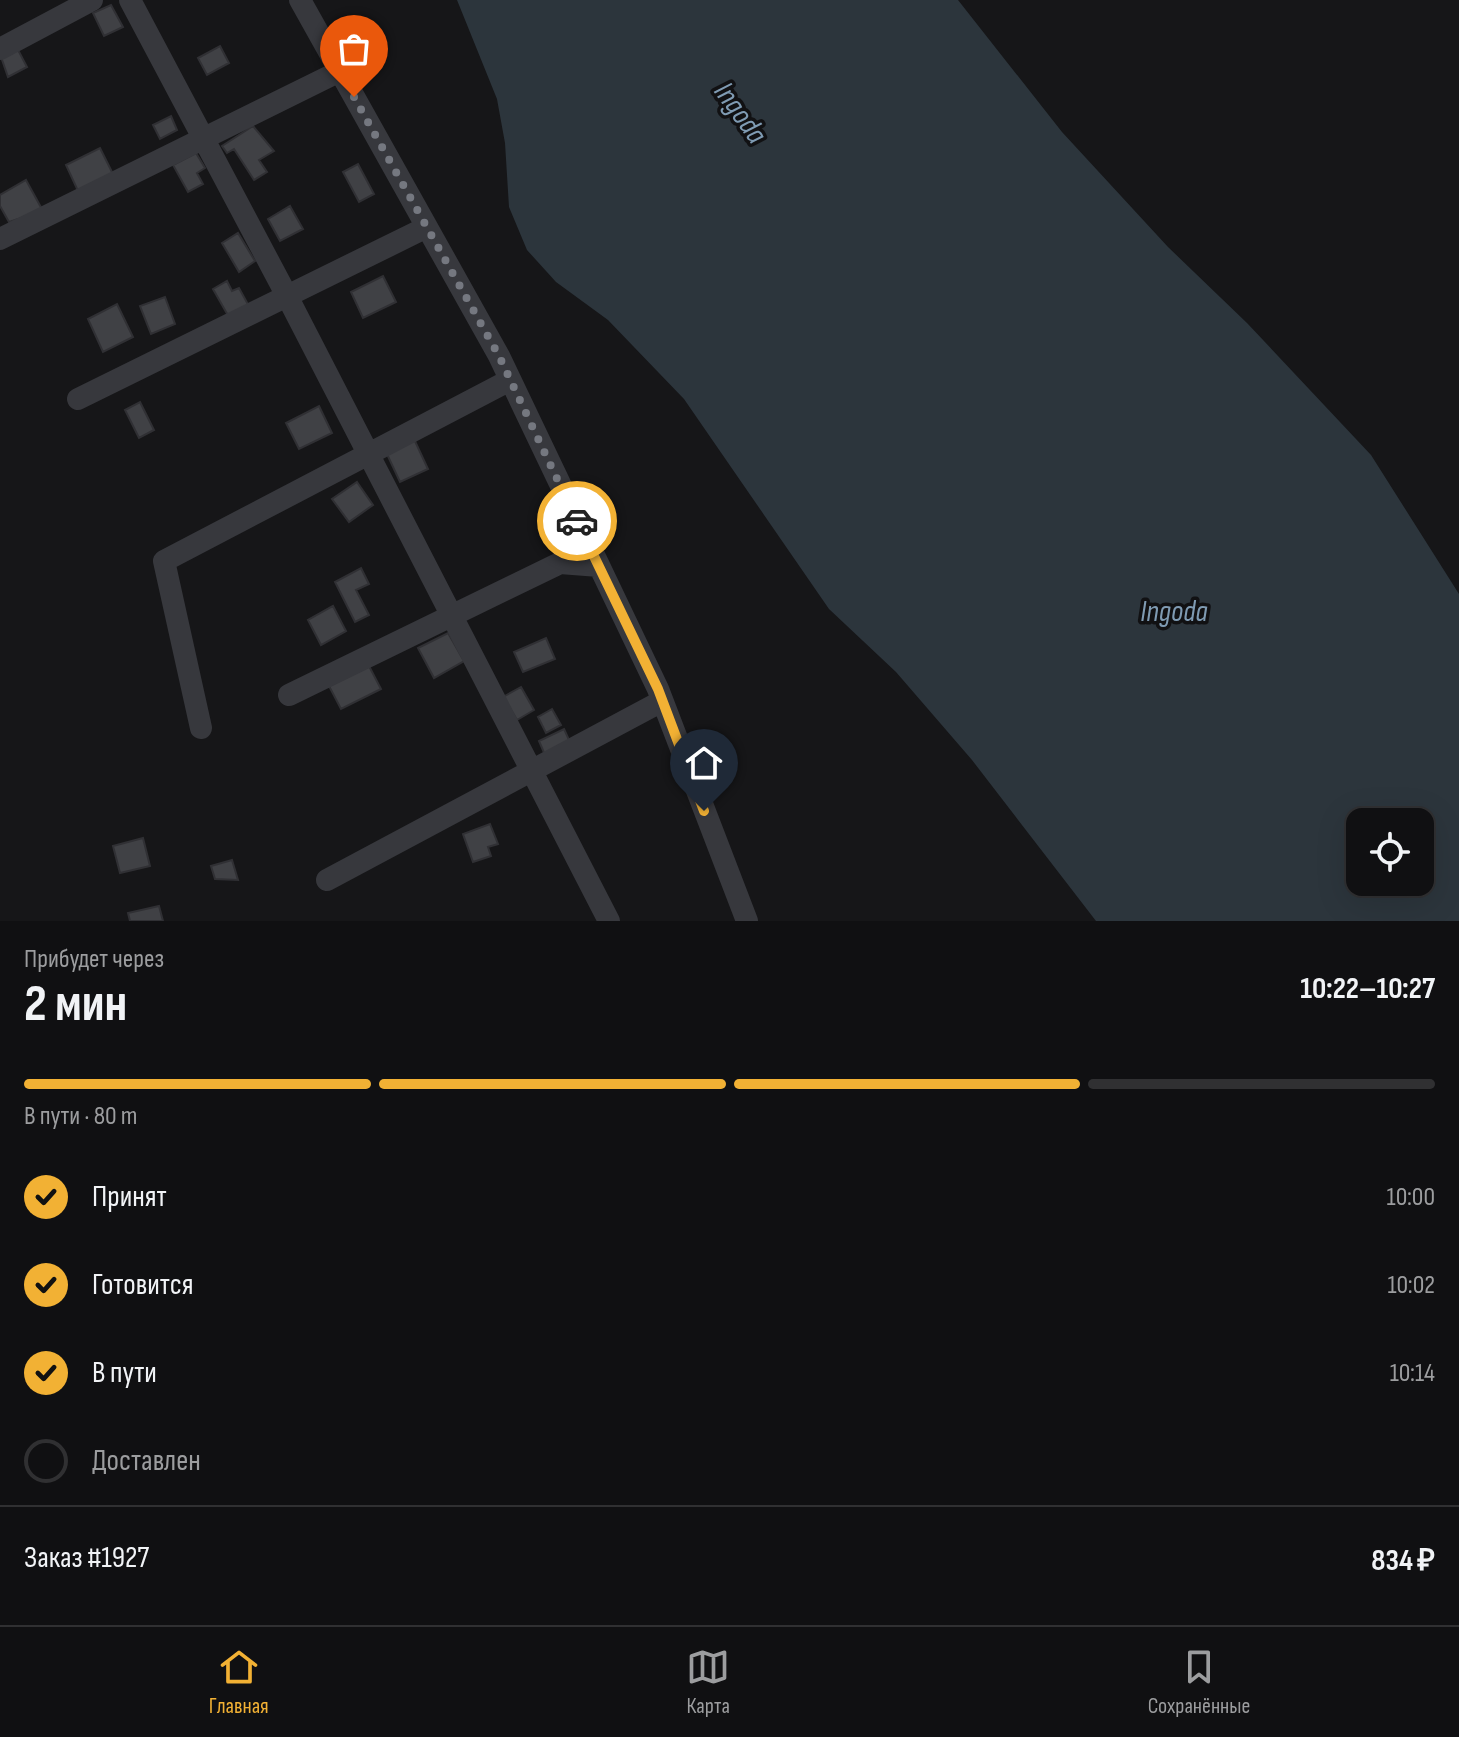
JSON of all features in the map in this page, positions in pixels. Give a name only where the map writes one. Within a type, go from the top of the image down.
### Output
[{"type":"street","points":[[0,49],[92,0]]},
{"type":"street","points":[[130,0],[453,615],[609,921]]},
{"type":"street","points":[[300,0],[510,380],[662,701],[747,921]]},
{"type":"street","points":[[0,239],[340,71]]},
{"type":"street","points":[[78,399],[427,227]]},
{"type":"street","points":[[201,728],[164,561],[510,380]]},
{"type":"street","points":[[289,695],[560,563],[599,566]]},
{"type":"street","points":[[327,880],[662,701]]},
{"type":"water","name":"Ingoda","points":[[457,0],[958,0],[1062,132],[1168,247],[1247,323],[1371,455],[1459,594],[1459,921],[1096,921],[972,760],[896,672],[829,609],[684,399],[608,320],[556,282],[527,250],[509,207],[505,143],[497,99]]},
{"type":"building","points":[[111,5],[123,27],[104,36],[93,13]]},
{"type":"building","points":[[16,46],[27,67],[8,77],[0,54]]},
{"type":"building","points":[[220,46],[229,63],[207,75],[198,58]]},
{"type":"building","points":[[171,116],[177,130],[160,139],[153,125]]},
{"type":"building","points":[[253,126],[274,151],[259,160],[267,172],[254,180],[234,149],[227,153],[222,146]]},
{"type":"building","points":[[100,148],[113,174],[78,191],[66,165]]},
{"type":"building","points":[[196,153],[205,168],[197,173],[203,184],[188,192],[173,165]]},
{"type":"building","points":[[358,164],[374,194],[359,202],[343,172]]},
{"type":"building","points":[[26,180],[43,211],[9,222],[0,206],[0,195]]},
{"type":"building","points":[[290,206],[303,229],[280,241],[268,219]]},
{"type":"building","points":[[238,233],[255,261],[239,272],[222,243]]},
{"type":"building","points":[[383,276],[396,302],[363,318],[351,292]]},
{"type":"building","points":[[227,281],[232,291],[239,288],[250,308],[230,319],[213,289]]},
{"type":"building","points":[[165,297],[175,324],[151,334],[140,306]]},
{"type":"building","points":[[117,304],[133,337],[103,352],[88,319]]},
{"type":"building","points":[[140,402],[154,430],[139,438],[125,410]]},
{"type":"building","points":[[319,406],[332,433],[299,449],[286,423]]},
{"type":"building","points":[[414,439],[428,469],[400,482],[386,452]]},
{"type":"building","points":[[357,482],[373,505],[349,522],[332,499]]},
{"type":"building","points":[[361,568],[369,584],[356,590],[369,615],[355,622],[335,582]]},
{"type":"building","points":[[333,606],[346,631],[321,645],[308,620]]},
{"type":"building","points":[[448,633],[464,661],[434,678],[418,648]]},
{"type":"building","points":[[546,638],[555,659],[523,672],[514,652]]},
{"type":"building","points":[[369,666],[381,689],[341,709],[329,686]]},
{"type":"building","points":[[521,687],[534,710],[517,720],[503,697]]},
{"type":"building","points":[[552,709],[561,725],[546,733],[538,717]]},
{"type":"building","points":[[564,729],[570,742],[545,755],[539,741]]},
{"type":"building","points":[[490,824],[498,844],[488,847],[491,856],[473,862],[463,834]]},
{"type":"building","points":[[143,838],[150,866],[120,873],[113,846]]},
{"type":"building","points":[[232,860],[238,880],[215,879],[211,866]]},
{"type":"building","points":[[159,906],[163,921],[130,921],[128,913]]},
{"type":"way so far","points":[[354,97],[499,356],[577,521]]},
{"type":"route","points":[[577,521],[658,689],[704,811]]}]
